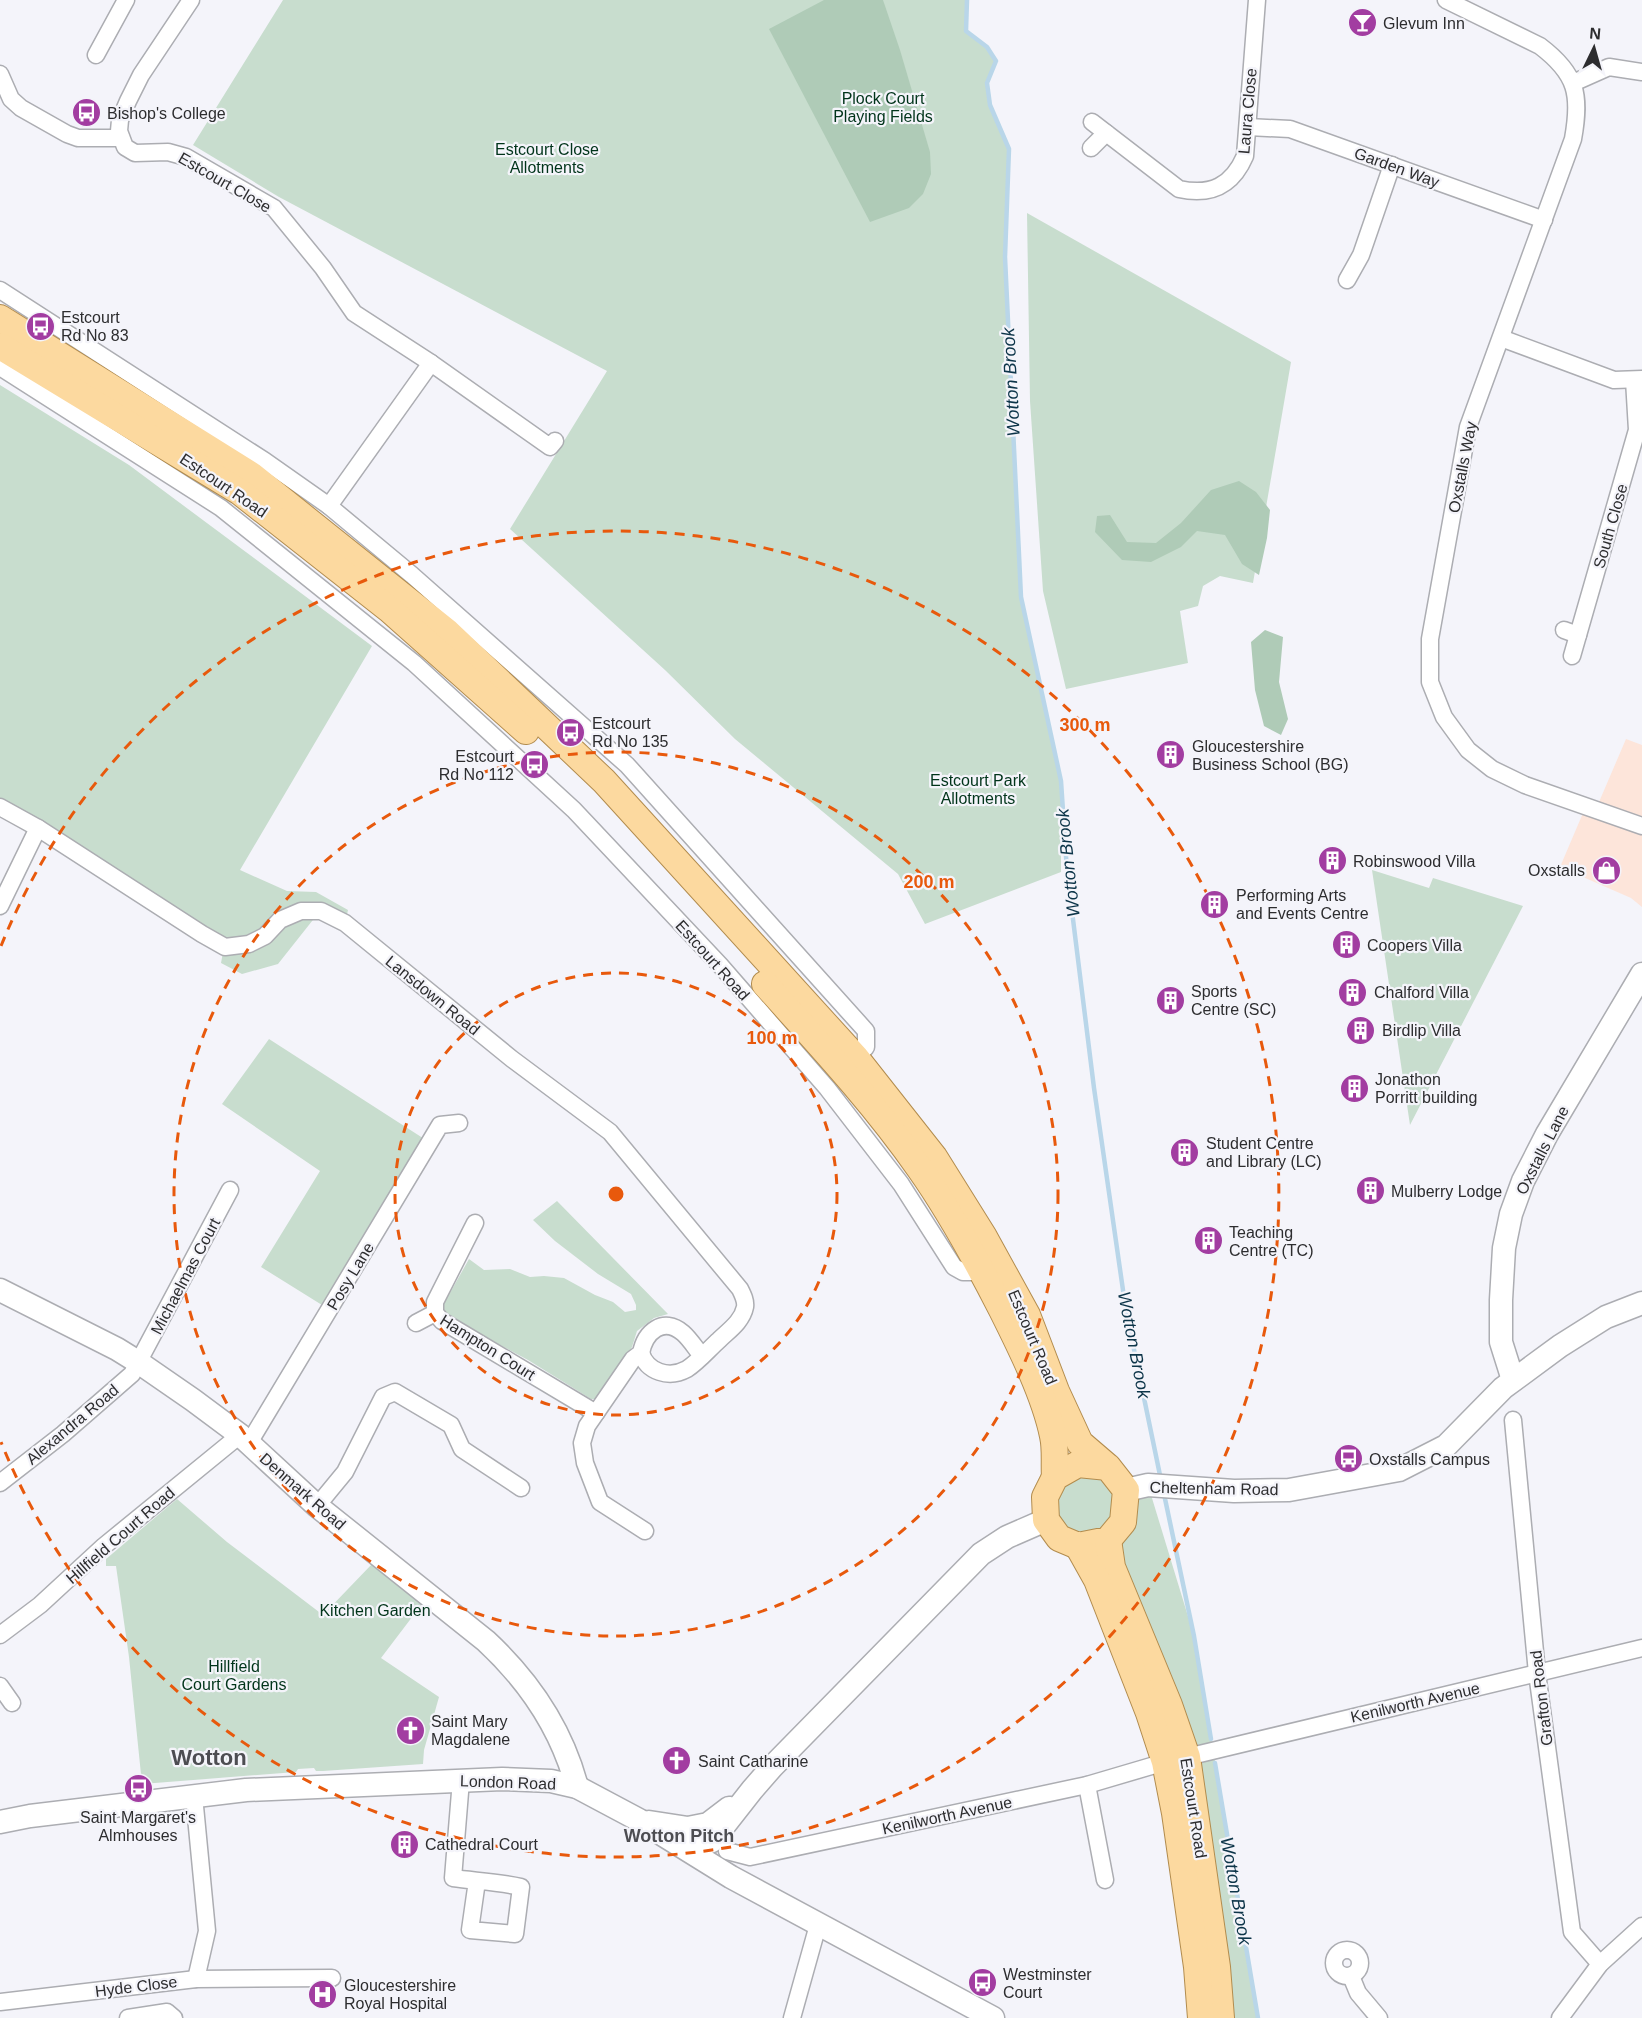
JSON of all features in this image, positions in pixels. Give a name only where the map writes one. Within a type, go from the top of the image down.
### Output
[{"type":"main road","name":"Estcourt Road","points":[[0,318],[258,468],[406,584],[447,632],[604,781],[856,1058],[934,1157],[978,1227],[1027,1315],[1056,1391],[1080,1443],[1108,1467]]},
{"type":"main road","name":"Estcourt Road","points":[[0,345],[240,492],[390,610],[423,655],[592,789],[841,1068],[919,1167],[951,1216],[1014,1333],[1036,1385],[1053,1437],[1055,1477]]},
{"type":"main road","name":"Oxstalls Lane","points":[[1513,1380],[1502,1342],[1501,1311],[1504,1248],[1511,1214],[1523,1180],[1547,1134],[1642,974]]},
{"type":"main road","name":"Denmark Road","points":[[0,1290],[138,1362],[245,1439],[317,1506],[506,1659],[544,1709],[569,1758],[577,1787]]},
{"type":"main road","name":"Cheltenham Road","points":[[1137,1488],[1171,1486],[1234,1491],[1289,1490],[1399,1470],[1446,1446],[1513,1380],[1606,1317],[1642,1303]]},
{"type":"main road","points":[[1078,1464],[1108,1467],[1137,1488],[1123,1522],[1108,1540],[1078,1546],[1059,1538],[1046,1520],[1045,1497],[1055,1477],[1078,1464]]},
{"type":"main road","points":[[689,1850],[712,1841],[752,1790],[981,1554],[1007,1537],[1046,1520]]},
{"type":"main road","name":"Estcourt Road","points":[[1108,1540],[1112,1566],[1169,1705],[1176,1759],[1217,1967],[1221,2018]]},
{"type":"main road","name":"Estcourt Road","points":[[1078,1546],[1097,1580],[1149,1713],[1176,1759],[1175,1813],[1195,1955],[1201,2018]]},
{"type":"main road","points":[[551,1781],[561,1744]]},
{"type":"main road","name":"London Road","points":[[0,1822],[246,1790],[461,1780],[551,1781],[577,1787],[639,1820],[669,1840],[818,1925],[993,2018]]},
{"type":"main road","points":[[639,1820],[688,1828],[708,1824],[752,1790]]},
{"type":"street","points":[[96,55],[126,0]]},
{"type":"street","points":[[0,74],[11,99],[21,108],[67,134],[91,139],[121,138],[120,120],[141,75],[191,0]]},
{"type":"street","name":"Laura Close","points":[[1092,122],[1179,189],[1193,192],[1209,190],[1231,180],[1245,156],[1257,0]]},
{"type":"street","name":"Oxstalls Way","points":[[1446,0],[1540,46],[1564,67],[1573,83],[1577,114],[1573,139],[1468,427],[1430,639],[1430,682],[1444,717],[1468,750],[1492,769],[1525,785],[1642,826]]},
{"type":"street","points":[[1573,83],[1609,68],[1642,72]]},
{"type":"street","name":"Garden Way","points":[[1248,128],[1290,129],[1544,220]]},
{"type":"street","points":[[1091,148],[1106,133]]},
{"type":"street","name":"Estcourt Close","points":[[121,138],[125,147],[135,153],[168,152],[186,157],[274,208],[323,268],[354,313],[431,363],[551,447]]},
{"type":"street","points":[[1347,280],[1361,255],[1392,165]]},
{"type":"street","name":"Estcourt Road","points":[[0,290],[258,468],[329,506],[406,584]]},
{"type":"street","points":[[1501,338],[1614,380],[1638,380]]},
{"type":"street","points":[[329,506],[431,363]]},
{"type":"street","name":"Estcourt Road","points":[[0,367],[221,508],[423,655]]},
{"type":"street","name":"South Close","points":[[1572,656],[1571,632],[1637,430],[1638,380]]},
{"type":"street","name":"Lansdown Road","points":[[0,807],[38,828],[225,947],[249,944],[265,936],[280,920],[301,911],[321,911],[345,924],[512,1059],[610,1132],[740,1289],[745,1300],[745,1309],[740,1320],[686,1369],[667,1374],[655,1371],[644,1363],[641,1353]]},
{"type":"street","points":[[0,906],[38,828]]},
{"type":"street","name":"Posy Lane","points":[[245,1439],[440,1125],[459,1123]]},
{"type":"street","name":"Michaelmas Court","points":[[138,1362],[230,1190]]},
{"type":"street","name":"Hampton Court","points":[[475,1223],[435,1302],[435,1313],[442,1321],[596,1413]]},
{"type":"street","points":[[416,1323],[435,1313]]},
{"type":"street","points":[[645,1531],[600,1502],[585,1463],[582,1443],[587,1426],[633,1359],[641,1353],[642,1344],[648,1333],[657,1328],[669,1326],[682,1333],[702,1356]]},
{"type":"street","name":"Alexandra Road","points":[[0,1483],[63,1434],[132,1374],[138,1362]]},
{"type":"street","points":[[317,1506],[345,1472],[383,1397],[394,1392],[451,1425],[462,1449],[521,1488]]},
{"type":"street","name":"Grafton Road","points":[[1513,1420],[1537,1673],[1572,1932],[1600,1964]]},
{"type":"street","name":"Hillfield Court Road","points":[[0,1635],[40,1605],[104,1546],[245,1439]]},
{"type":"street","name":"Kenilworth Avenue","points":[[727,1851],[750,1857],[1087,1785],[1176,1759],[1642,1648]]},
{"type":"street","points":[[0,1686],[12,1703]]},
{"type":"street","points":[[461,1780],[453,1878],[477,1881]]},
{"type":"street","points":[[1087,1785],[1105,1880]]},
{"type":"street","name":"Hyde Close","points":[[0,2002],[196,1979],[207,1931],[194,1796]]},
{"type":"street","points":[[792,2018],[818,1925]]},
{"type":"street","points":[[1560,2018],[1600,1964],[1642,1926]]},
{"type":"street","points":[[1352,1976],[1358,1993],[1379,2018]]},
{"type":"street","points":[[196,1979],[332,1978]]},
{"type":"street","points":[[128,2018],[166,2012],[174,2018]]},
{"type":"shaded area","points":[[1626,739],[1642,745],[1642,907],[1631,898],[1560,867],[1586,806],[1596,809]]},
{"type":"green space","points":[[283,0],[967,0],[966,31],[987,47],[996,61],[987,83],[990,105],[1009,149],[1005,257],[1021,597],[1061,781],[1061,872],[925,924],[898,874],[735,739],[665,670],[510,529],[607,371],[279,197],[193,145]]},
{"type":"green space","name":"Plock Court Playing Fields","points":[[824,0],[883,0],[930,152],[931,174],[923,194],[909,208],[870,222],[769,29]]},
{"type":"green space","points":[[1027,213],[1291,362],[1253,583],[1220,576],[1203,586],[1198,606],[1180,611],[1188,663],[1066,689],[1043,591],[1030,401]]},
{"type":"green space","points":[[0,385],[129,465],[372,646],[240,870],[287,891],[316,892],[348,910],[345,923],[320,911],[278,964],[242,974],[221,963],[224,947],[0,807]]},
{"type":"green space","points":[[1239,481],[1256,492],[1270,510],[1259,575],[1242,564],[1225,535],[1197,531],[1181,547],[1151,562],[1122,560],[1095,532],[1097,516],[1110,515],[1127,542],[1156,543],[1181,523],[1211,490]]},
{"type":"green space","points":[[1265,630],[1283,637],[1279,682],[1288,719],[1281,735],[1264,726],[1255,690],[1251,642]]},
{"type":"green space","points":[[1372,870],[1429,888],[1433,878],[1523,906],[1410,1125]]},
{"type":"green space","points":[[269,1039],[429,1142],[330,1310],[261,1267],[320,1171],[222,1104]]},
{"type":"green space","points":[[557,1201],[668,1314],[654,1318],[637,1331],[632,1347],[606,1391],[597,1399],[591,1399],[528,1360],[446,1316],[442,1307],[469,1259],[484,1270],[510,1269],[530,1277],[564,1278],[613,1302],[625,1312],[636,1310],[631,1294],[598,1274],[555,1241],[533,1220]]},
{"type":"green space","points":[[1078,1464],[1148,1485],[1194,1636],[1258,2018],[1221,2018],[1187,1757],[1059,1538],[1055,1477]]},
{"type":"green space","name":"Hillfield Court Gardens","points":[[177,1499],[227,1542],[323,1615],[372,1564],[422,1604],[381,1658],[439,1697],[424,1750],[423,1764],[323,1771],[316,1771],[314,1768],[298,1769],[296,1772],[142,1784],[129,1657],[116,1566],[106,1566],[106,1559]]},
{"type":"waterway","name":"Wotton Brook","points":[[967,0],[966,31],[987,47],[996,61],[987,83],[990,105],[1009,149],[1005,257],[1021,597],[1061,781],[1067,871],[1094,1088],[1126,1311],[1161,1480]]},
{"type":"waterway","name":"Wotton Brook","points":[[1164,1494],[1194,1636],[1211,1739]]},
{"type":"waterway","name":"Wotton Brook","points":[[1215,1763],[1258,2018]]},
{"type":"place","name":"Glevum Inn","points":[[1362,23]]},
{"type":"place","name":"Bishop's College","points":[[86,113]]},
{"type":"place","name":"Estcourt Rd No 83","points":[[40,326]]},
{"type":"place","name":"Estcourt Rd No 135","points":[[571,732]]},
{"type":"place","name":"Gloucestershire Business School (BG)","points":[[1171,755]]},
{"type":"place","name":"Estcourt Rd No 112","points":[[535,765]]},
{"type":"place","name":"Robinswood Villa","points":[[1332,861]]},
{"type":"place","name":"Oxstalls","points":[[1606,870]]},
{"type":"place","name":"Performing Arts and Events Centre","points":[[1215,904]]},
{"type":"place","name":"Coopers Villa","points":[[1346,945]]},
{"type":"place","name":"Chalford Villa","points":[[1353,992]]},
{"type":"place","name":"Sports Centre (SC)","points":[[1170,1000]]},
{"type":"place","name":"Birdlip Villa","points":[[1361,1030]]},
{"type":"place","name":"Jonathon Porritt building","points":[[1354,1088]]},
{"type":"place","name":"Student Centre and Library (LC)","points":[[1185,1152]]},
{"type":"place","name":"Mulberry Lodge","points":[[1370,1191]]},
{"type":"place","name":"Teaching Centre (TC)","points":[[1208,1241]]},
{"type":"place","name":"Oxstalls Campus","points":[[1348,1459]]},
{"type":"place","name":"Saint Mary Magdalene","points":[[410,1730]]},
{"type":"place","name":"Saint Catharine","points":[[677,1761]]},
{"type":"place","name":"Saint Margaret's Almhouses","points":[[138,1789]]},
{"type":"place","name":"Cathedral Court","points":[[404,1844]]},
{"type":"place","name":"Westminster Court","points":[[982,1983]]},
{"type":"place","name":"Gloucestershire Royal Hospital","points":[[323,1994]]},
{"type":"district","name":"Wotton","points":[[209,1757]]},
{"type":"district","name":"Wotton Pitch","points":[[679,1836]]},
{"type":"park label","name":"Estcourt Close Allotments","points":[[547,158]]},
{"type":"park label","name":"Estcourt Park Allotments","points":[[978,789]]},
{"type":"park label","name":"Kitchen Garden","points":[[375,1610]]}]
